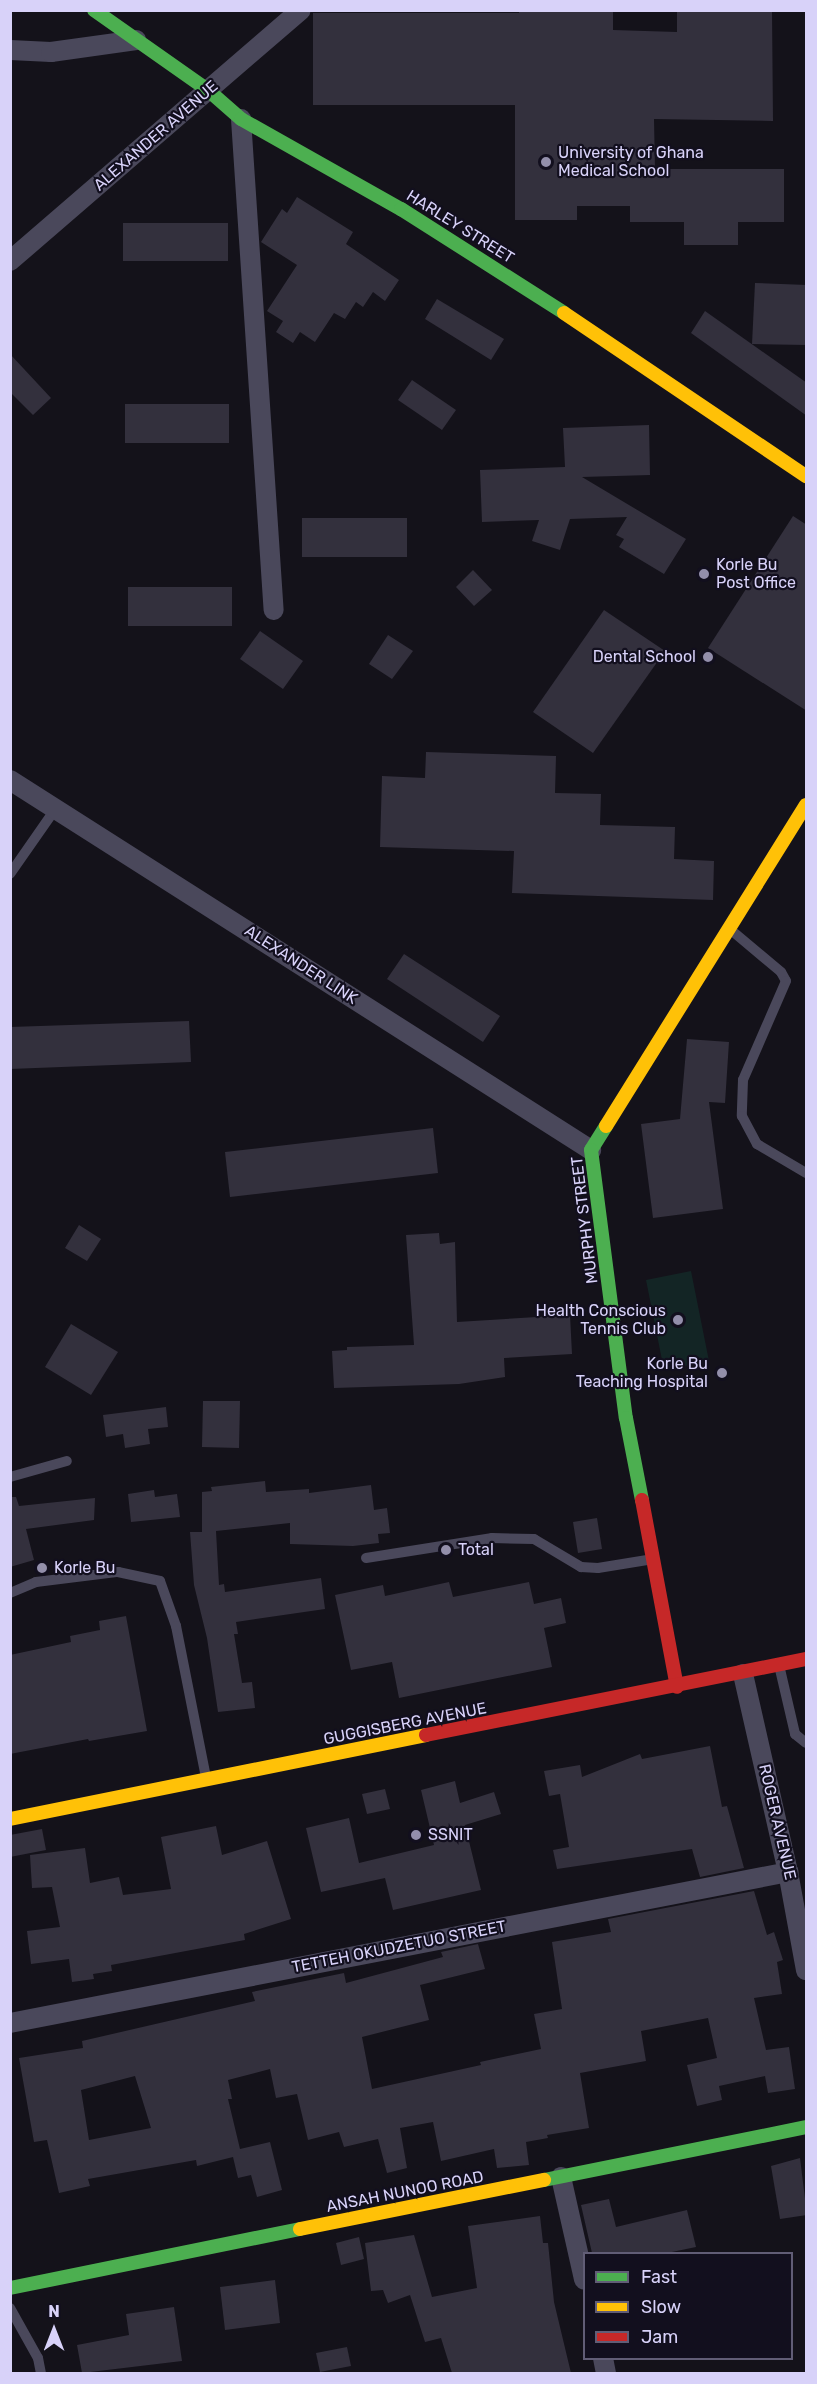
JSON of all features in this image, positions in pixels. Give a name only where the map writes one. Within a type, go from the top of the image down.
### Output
[{"type":"street","name":"HARLEY STREET","points":[[94,10],[208,90],[241,119],[401,208],[573,319],[807,476]]},
{"type":"street","name":"ALEXANDER AVENUE","points":[[10,261],[301,10]]},
{"type":"street","points":[[10,50],[51,52],[136,40]]},
{"type":"street","points":[[241,119],[274,610]]},
{"type":"street","name":"ALEXANDER LINK","points":[[10,780],[591,1150]]},
{"type":"street","name":"MURPHY STREET","points":[[677,1687],[626,1418],[591,1150],[807,805]]},
{"type":"street","name":"GUGGISBERG AVENUE","points":[[10,1819],[742,1674],[807,1659]]},
{"type":"street","name":"ROGER AVENUE","points":[[742,1674],[804,1933],[807,1970]]},
{"type":"street","name":"TETTEH OKUDZETUO STREET","points":[[10,2023],[788,1872]]},
{"type":"street","name":"ANSAH NUNOO ROAD","points":[[10,2288],[807,2127]]},
{"type":"street","points":[[561,2177],[583,2270]]},
{"type":"lane","points":[[10,874],[56,808]]},
{"type":"lane","points":[[728,928],[781,972],[786,981],[743,1080],[742,1116],[757,1144],[807,1173]]},
{"type":"lane","points":[[10,1477],[67,1461]]},
{"type":"lane","points":[[366,1558],[492,1538],[534,1539],[581,1567],[598,1568],[653,1559]]},
{"type":"lane","points":[[10,1593],[36,1581],[118,1572],[160,1581],[176,1626],[206,1780]]},
{"type":"lane","points":[[779,1665],[795,1734],[807,1743]]},
{"type":"lane","points":[[10,2308],[38,2358],[41,2373]]},
{"type":"shaded area","name":"Health Conscious Tennis Club","points":[[691,1271],[709,1361],[664,1370],[646,1280]]},
{"type":"building","points":[[519,10],[613,10],[613,30],[677,32],[677,10],[772,10],[773,121],[654,119],[655,169],[784,169],[784,222],[738,222],[738,245],[684,245],[684,222],[630,222],[630,206],[577,206],[577,220],[515,220],[515,105],[313,105],[313,13],[519,13]]},
{"type":"building","points":[[297,197],[353,232],[346,244],[399,280],[385,301],[373,292],[363,307],[356,302],[345,319],[334,313],[315,342],[300,332],[293,343],[276,332],[283,321],[267,311],[297,265],[261,242],[282,209],[287,213]]},
{"type":"building","points":[[123,223],[228,223],[228,261],[123,261]]},
{"type":"building","points":[[755,283],[807,285],[807,345],[752,344]]},
{"type":"building","points":[[437,299],[504,339],[491,360],[425,319]]},
{"type":"building","points":[[705,311],[807,383],[807,416],[691,333]]},
{"type":"building","points":[[10,354],[51,398],[33,415],[10,392]]},
{"type":"building","points":[[412,380],[456,410],[442,430],[398,400]]},
{"type":"building","points":[[125,404],[229,404],[229,443],[125,443]]},
{"type":"building","points":[[649,425],[650,475],[582,477],[686,539],[664,574],[619,547],[624,539],[616,535],[627,517],[570,519],[560,550],[532,541],[539,520],[482,522],[480,470],[565,467],[563,428]]},
{"type":"building","points":[[793,516],[807,525],[807,711],[708,648]]},
{"type":"building","points":[[302,518],[407,518],[407,557],[302,557]]},
{"type":"building","points":[[473,570],[492,590],[474,606],[456,587]]},
{"type":"building","points":[[128,587],[232,587],[232,626],[128,626]]},
{"type":"building","points":[[604,610],[665,651],[593,753],[533,712]]},
{"type":"building","points":[[260,631],[303,661],[283,689],[240,659]]},
{"type":"building","points":[[388,635],[413,651],[392,679],[369,664]]},
{"type":"building","points":[[426,752],[556,756],[555,793],[601,794],[600,825],[675,827],[674,859],[714,861],[713,900],[512,893],[514,851],[380,847],[382,776],[425,778]]},
{"type":"building","points":[[404,954],[500,1016],[483,1042],[387,979]]},
{"type":"building","points":[[189,1021],[191,1062],[10,1069],[10,1027]]},
{"type":"building","points":[[687,1039],[729,1042],[725,1103],[709,1102],[723,1209],[653,1218],[641,1124],[680,1119]]},
{"type":"building","points":[[433,1128],[438,1173],[230,1197],[225,1152]]},
{"type":"building","points":[[79,1225],[101,1239],[87,1261],[65,1248]]},
{"type":"building","points":[[439,1233],[440,1244],[455,1242],[457,1322],[570,1315],[572,1354],[504,1358],[505,1377],[459,1384],[334,1388],[332,1351],[347,1350],[347,1347],[414,1345],[406,1235]]},
{"type":"building","points":[[71,1324],[118,1352],[91,1395],[45,1367]]},
{"type":"building","points":[[203,1401],[240,1401],[239,1448],[202,1447]]},
{"type":"building","points":[[166,1407],[168,1427],[148,1429],[150,1444],[125,1448],[123,1434],[106,1437],[103,1415]]},
{"type":"building","points":[[265,1481],[266,1492],[309,1489],[309,1493],[371,1485],[374,1510],[387,1508],[390,1533],[378,1534],[379,1543],[353,1546],[290,1544],[290,1523],[216,1531],[219,1585],[224,1584],[225,1592],[321,1578],[325,1609],[236,1622],[238,1634],[234,1634],[242,1683],[252,1682],[255,1708],[218,1712],[207,1638],[194,1585],[190,1532],[202,1532],[202,1492],[212,1491],[211,1487]]},
{"type":"building","points":[[154,1490],[155,1497],[177,1494],[180,1517],[131,1522],[128,1494]]},
{"type":"building","points":[[10,1497],[16,1497],[19,1506],[95,1498],[94,1520],[26,1529],[34,1560],[10,1567]]},
{"type":"building","points":[[597,1518],[602,1549],[578,1553],[573,1522]]},
{"type":"building","points":[[449,1582],[453,1597],[529,1582],[534,1604],[561,1598],[566,1623],[544,1628],[552,1667],[399,1698],[392,1662],[351,1670],[335,1595],[383,1585],[385,1596]]},
{"type":"building","points":[[126,1616],[147,1731],[89,1741],[88,1739],[10,1754],[10,1655],[71,1642],[70,1636],[100,1630],[99,1621]]},
{"type":"building","points":[[710,1746],[722,1807],[727,1806],[744,1868],[700,1877],[692,1849],[557,1869],[553,1850],[569,1847],[560,1794],[549,1796],[544,1771],[580,1765],[582,1777],[640,1754],[642,1759]]},
{"type":"building","points":[[455,1781],[460,1803],[494,1792],[501,1814],[465,1825],[481,1890],[393,1910],[385,1878],[321,1892],[306,1828],[349,1818],[359,1863],[434,1845],[421,1790]]},
{"type":"building","points":[[385,1789],[390,1809],[367,1814],[362,1794]]},
{"type":"building","points":[[216,1826],[222,1855],[267,1841],[291,1919],[244,1934],[245,1940],[111,1965],[112,1971],[93,1974],[94,1979],[72,1982],[69,1959],[31,1964],[27,1931],[60,1927],[52,1887],[32,1888],[30,1855],[85,1848],[90,1883],[119,1877],[123,1895],[171,1889],[161,1837]]},
{"type":"building","points":[[42,1829],[46,1850],[10,1857],[10,1835]]},
{"type":"building","points":[[754,1891],[767,1935],[774,1932],[783,1960],[777,1962],[782,1994],[754,1998],[766,2050],[789,2047],[795,2089],[768,2093],[765,2076],[719,2086],[722,2100],[697,2106],[687,2065],[717,2058],[708,2018],[641,2031],[646,2061],[580,2073],[589,2128],[547,2135],[548,2138],[526,2142],[529,2165],[497,2168],[494,2149],[441,2161],[433,2122],[400,2128],[407,2168],[387,2173],[378,2139],[344,2147],[339,2132],[308,2140],[297,2094],[276,2098],[270,2069],[228,2080],[232,2099],[228,2099],[240,2149],[270,2142],[282,2190],[257,2197],[251,2175],[238,2178],[233,2157],[197,2166],[196,2160],[88,2179],[90,2186],[59,2193],[47,2140],[34,2142],[19,2058],[83,2048],[82,2041],[255,2001],[252,1992],[344,1973],[346,1983],[443,1957],[441,1952],[478,1944],[485,1969],[420,1985],[429,2020],[362,2037],[372,2089],[541,2049],[534,2014],[562,2009],[552,1942],[611,1932],[608,1919]],"holes":[[[135,2076],[151,2128],[89,2140],[81,2090]]]},
{"type":"building","points":[[800,2158],[807,2215],[780,2219],[771,2166]]},
{"type":"building","points":[[609,2199],[616,2227],[687,2210],[696,2247],[672,2252],[592,2252],[581,2205]]},
{"type":"building","points":[[540,2216],[543,2243],[548,2243],[554,2302],[571,2373],[452,2373],[441,2338],[425,2342],[410,2295],[388,2303],[383,2290],[371,2291],[365,2243],[414,2235],[432,2297],[477,2288],[468,2226]]},
{"type":"building","points":[[359,2237],[364,2259],[341,2265],[336,2243]]},
{"type":"building","points":[[275,2280],[280,2323],[225,2330],[220,2287]]},
{"type":"building","points":[[174,2307],[182,2361],[82,2373],[77,2345],[129,2335],[126,2314]]},
{"type":"building","points":[[347,2347],[351,2366],[320,2372],[316,2353]]},
{"type":"traffic: fast","points":[[94,10],[208,90],[241,119],[401,209],[564,313]]},
{"type":"traffic: fast","points":[[606,1126],[591,1150],[626,1418],[642,1500]]},
{"type":"traffic: fast","points":[[544,2180],[806,2127]]},
{"type":"traffic: fast","points":[[10,2288],[300,2229]]},
{"type":"traffic: slow","points":[[564,313],[806,476]]},
{"type":"traffic: slow","points":[[606,1126],[806,805]]},
{"type":"traffic: slow","points":[[10,1819],[426,1735]]},
{"type":"traffic: slow","points":[[300,2229],[544,2180]]},
{"type":"traffic: jam","points":[[642,1500],[677,1687]]},
{"type":"traffic: jam","points":[[426,1735],[806,1659]]},
{"type":"place","name":"University of Ghana Medical School","points":[[546,162]]},
{"type":"place","name":"Korle Bu Post Office","points":[[704,574]]},
{"type":"place","name":"Dental School","points":[[708,657]]},
{"type":"place","name":"Health Conscious Tennis Club","points":[[678,1320]]},
{"type":"place","name":"Korle Bu Teaching Hospital","points":[[722,1373]]},
{"type":"place","name":"Total","points":[[446,1550]]},
{"type":"place","name":"Korle Bu","points":[[42,1568]]},
{"type":"place","name":"SSNIT","points":[[416,1835]]}]
